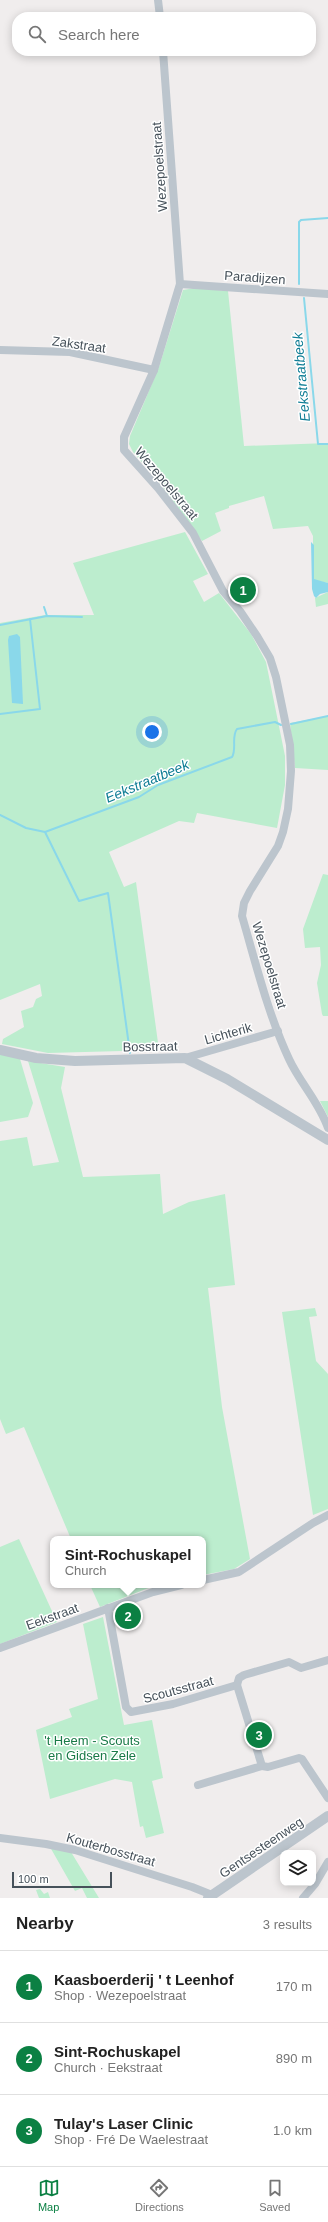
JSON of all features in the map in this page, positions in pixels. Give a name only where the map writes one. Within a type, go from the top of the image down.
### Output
[{"type":"street","points":[[158,0],[159,12]]},
{"type":"street","name":"Wezepoelstraat","points":[[163,56],[180,284],[154,370],[124,437],[124,450],[158,488],[193,533],[223,591],[240,611],[270,658],[276,677],[290,745],[291,771],[284,832],[278,846],[244,903],[242,916],[278,1031],[291,1063],[316,1103],[328,1128]]},
{"type":"street","name":"Paradijzen","points":[[180,284],[328,294]]},
{"type":"street","name":"Zakstraat","points":[[0,350],[70,352],[154,370]]},
{"type":"street","name":"Lichterik","points":[[185,1058],[278,1031]]},
{"type":"street","name":"Bosstraat","points":[[0,1050],[36,1058],[75,1060],[185,1058],[227,1079],[328,1140]]},
{"type":"street","points":[[206,1579],[239,1572],[313,1523],[328,1515]]},
{"type":"street","name":"Eekstraat","points":[[0,1648],[153,1592],[169,1588]]},
{"type":"street","name":"Scoutsstraat","points":[[108,1608],[128,1710],[135,1712],[166,1706],[237,1685],[239,1678],[244,1675],[289,1662],[301,1668],[328,1660]]},
{"type":"street","points":[[237,1685],[262,1766]]},
{"type":"street","points":[[198,1785],[262,1766],[268,1767],[299,1758],[302,1759],[328,1798]]},
{"type":"street","name":"Gentsesteenweg","points":[[210,1897],[328,1816]]},
{"type":"street","name":"Kouterbosstraat","points":[[0,1838],[46,1844],[75,1850],[192,1887],[210,1897]]},
{"type":"street","points":[[303,1898],[315,1884],[328,1862]]},
{"type":"green space","points":[[195,288],[228,291],[244,446],[328,443],[328,583],[313,580],[313,536],[308,526],[273,529],[264,496],[229,506],[229,508],[215,513],[221,531],[202,541],[159,482],[133,452],[129,444],[130,436],[159,367],[183,290]]},
{"type":"green space","points":[[185,532],[208,574],[193,581],[204,602],[219,593],[251,634],[266,662],[285,756],[285,785],[277,828],[197,813],[194,823],[179,821],[109,852],[124,887],[136,882],[159,1050],[48,1053],[2,1044],[3,1039],[24,1027],[21,1011],[33,1007],[36,999],[42,996],[40,984],[0,1000],[0,623],[45,615],[94,615],[73,563]]},
{"type":"green space","points":[[328,592],[328,604],[316,607],[315,598]]},
{"type":"green space","points":[[328,716],[328,770],[295,768],[290,723]]},
{"type":"green space","points":[[323,874],[328,875],[328,1016],[323,1016],[322,1014],[317,983],[321,965],[320,947],[305,948],[303,929]]},
{"type":"green space","points":[[0,1054],[20,1059],[33,1103],[28,1117],[0,1122]]},
{"type":"green space","points":[[28,1061],[65,1067],[61,1088],[83,1177],[160,1174],[163,1214],[189,1202],[225,1194],[235,1285],[208,1288],[222,1407],[250,1559],[234,1569],[206,1574],[206,1536],[70,1536],[24,1427],[6,1434],[0,1419],[0,1141],[27,1137],[33,1166],[59,1162]]},
{"type":"green space","points":[[320,1101],[328,1101],[328,1117]]},
{"type":"green space","points":[[315,1308],[317,1316],[309,1317],[316,1361],[328,1374],[328,1509],[313,1515],[282,1312]]},
{"type":"green space","points":[[19,1539],[57,1622],[0,1644],[0,1547]]},
{"type":"green space","points":[[91,1588],[148,1588],[100,1607]]},
{"type":"green space","name":"'t Heem - Scouts en Gidsen Zele","points":[[103,1617],[124,1725],[152,1720],[163,1778],[152,1781],[164,1833],[146,1838],[143,1826],[140,1827],[132,1782],[115,1779],[50,1799],[36,1730],[72,1717],[69,1709],[98,1699],[83,1624]]},
{"type":"green space","points":[[50,1847],[71,1852],[99,1898],[87,1898],[82,1888],[75,1891]]},
{"type":"green space","points":[[40,1889],[44,1894],[48,1892],[50,1898],[39,1898],[36,1890]]},
{"type":"water","points":[[311,542],[314,545],[314,579],[328,583],[328,592],[320,594],[316,598],[312,589]]},
{"type":"water","points":[[17,634],[20,637],[23,704],[12,703],[8,640],[9,636]]},
{"type":"waterway","name":"Eekstraatbeek","points":[[299,284],[299,222],[301,220],[328,218]]},
{"type":"waterway","name":"Eekstraatbeek","points":[[304,298],[318,444],[328,444]]},
{"type":"waterway","points":[[44,607],[47,616]]},
{"type":"waterway","points":[[0,625],[47,616],[82,617]]},
{"type":"waterway","points":[[0,714],[40,709],[30,619]]},
{"type":"waterway","name":"Eekstraatbeek","points":[[291,724],[328,716]]},
{"type":"waterway","name":"Eekstraatbeek","points":[[0,815],[26,828],[45,832],[139,797],[158,785],[232,757],[234,750],[234,736],[237,729],[275,722],[281,725]]},
{"type":"waterway","points":[[45,832],[79,901],[108,893],[130,1053]]},
{"type":"place","name":"Kaasboerderij ' t Leenhof","points":[[243,590]]},
{"type":"place","name":"Sint-Rochuskapel","points":[[128,1616]]},
{"type":"place","name":"Tulay's Laser Clinic","points":[[259,1735]]}]
